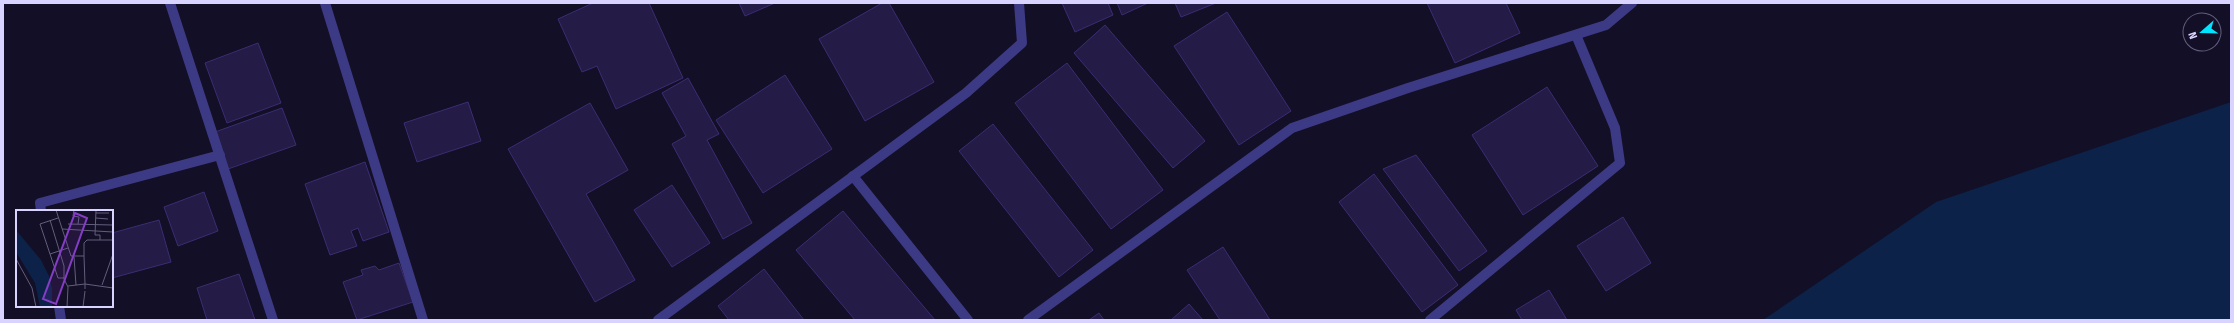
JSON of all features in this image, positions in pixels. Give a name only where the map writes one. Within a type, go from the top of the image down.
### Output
[{"type":"street","points":[[170,3],[273,320]]},
{"type":"street","points":[[325,3],[423,320]]},
{"type":"street","points":[[658,320],[966,93],[1022,43],[1019,3]]},
{"type":"street","points":[[1028,320],[1292,128],[1606,25],[1632,3]]},
{"type":"street","points":[[1430,320],[1620,164],[1615,128],[1576,35]]},
{"type":"street","points":[[41,210],[40,203],[220,155]]},
{"type":"street","points":[[853,176],[968,320]]},
{"type":"street","points":[[59,307],[61,320]]},
{"type":"water","points":[[2231,102],[2231,320],[1763,320],[1936,202]]},
{"type":"building","points":[[593,3],[649,3],[683,78],[616,109],[597,66],[582,72],[558,19]]},
{"type":"building","points":[[739,3],[775,3],[745,16]]},
{"type":"building","points":[[882,3],[889,3],[934,82],[865,121],[819,39]]},
{"type":"building","points":[[1062,3],[1108,3],[1113,15],[1075,32]]},
{"type":"building","points":[[1117,3],[1148,3],[1122,15]]},
{"type":"building","points":[[1175,3],[1216,3],[1181,17]]},
{"type":"building","points":[[1427,3],[1506,3],[1520,33],[1455,63]]},
{"type":"building","points":[[1227,12],[1291,111],[1239,145],[1174,46]]},
{"type":"building","points":[[1105,25],[1205,141],[1173,168],[1074,53]]},
{"type":"building","points":[[258,43],[281,103],[227,123],[205,63]]},
{"type":"building","points":[[1067,63],[1163,190],[1111,229],[1015,103]]},
{"type":"building","points":[[785,75],[832,149],[763,193],[716,120]]},
{"type":"building","points":[[688,78],[719,134],[707,140],[752,223],[723,239],[672,144],[686,136],[662,93]]},
{"type":"building","points":[[1547,87],[1598,166],[1523,215],[1472,135]]},
{"type":"building","points":[[468,102],[481,141],[417,162],[404,123]]},
{"type":"building","points":[[590,103],[628,170],[586,194],[635,280],[595,302],[508,149]]},
{"type":"building","points":[[282,108],[296,145],[228,169],[215,132]]},
{"type":"building","points":[[993,124],[1093,250],[1059,277],[959,151]]},
{"type":"building","points":[[1416,155],[1487,251],[1459,271],[1383,169]]},
{"type":"building","points":[[365,162],[389,232],[363,241],[358,228],[351,231],[357,246],[330,255],[305,184]]},
{"type":"building","points":[[1374,174],[1458,285],[1422,312],[1339,202]]},
{"type":"building","points":[[672,185],[710,243],[672,267],[634,210]]},
{"type":"building","points":[[204,192],[218,231],[178,246],[164,207]]},
{"type":"building","points":[[843,211],[935,320],[855,320],[796,250]]},
{"type":"building","points":[[1623,217],[1651,263],[1606,291],[1577,246]]},
{"type":"building","points":[[159,220],[171,262],[113,278],[113,233]]},
{"type":"building","points":[[1223,247],[1270,320],[1220,320],[1187,270]]},
{"type":"building","points":[[399,263],[413,302],[357,320],[343,282],[363,275],[361,270],[375,266],[379,270]]},
{"type":"building","points":[[764,269],[804,320],[729,320],[718,306]]},
{"type":"building","points":[[239,274],[255,320],[207,320],[197,288]]},
{"type":"building","points":[[1549,290],[1567,320],[1522,320],[1516,310]]},
{"type":"building","points":[[1189,304],[1203,320],[1171,320]]},
{"type":"building","points":[[1099,313],[1104,320],[1089,320]]}]
